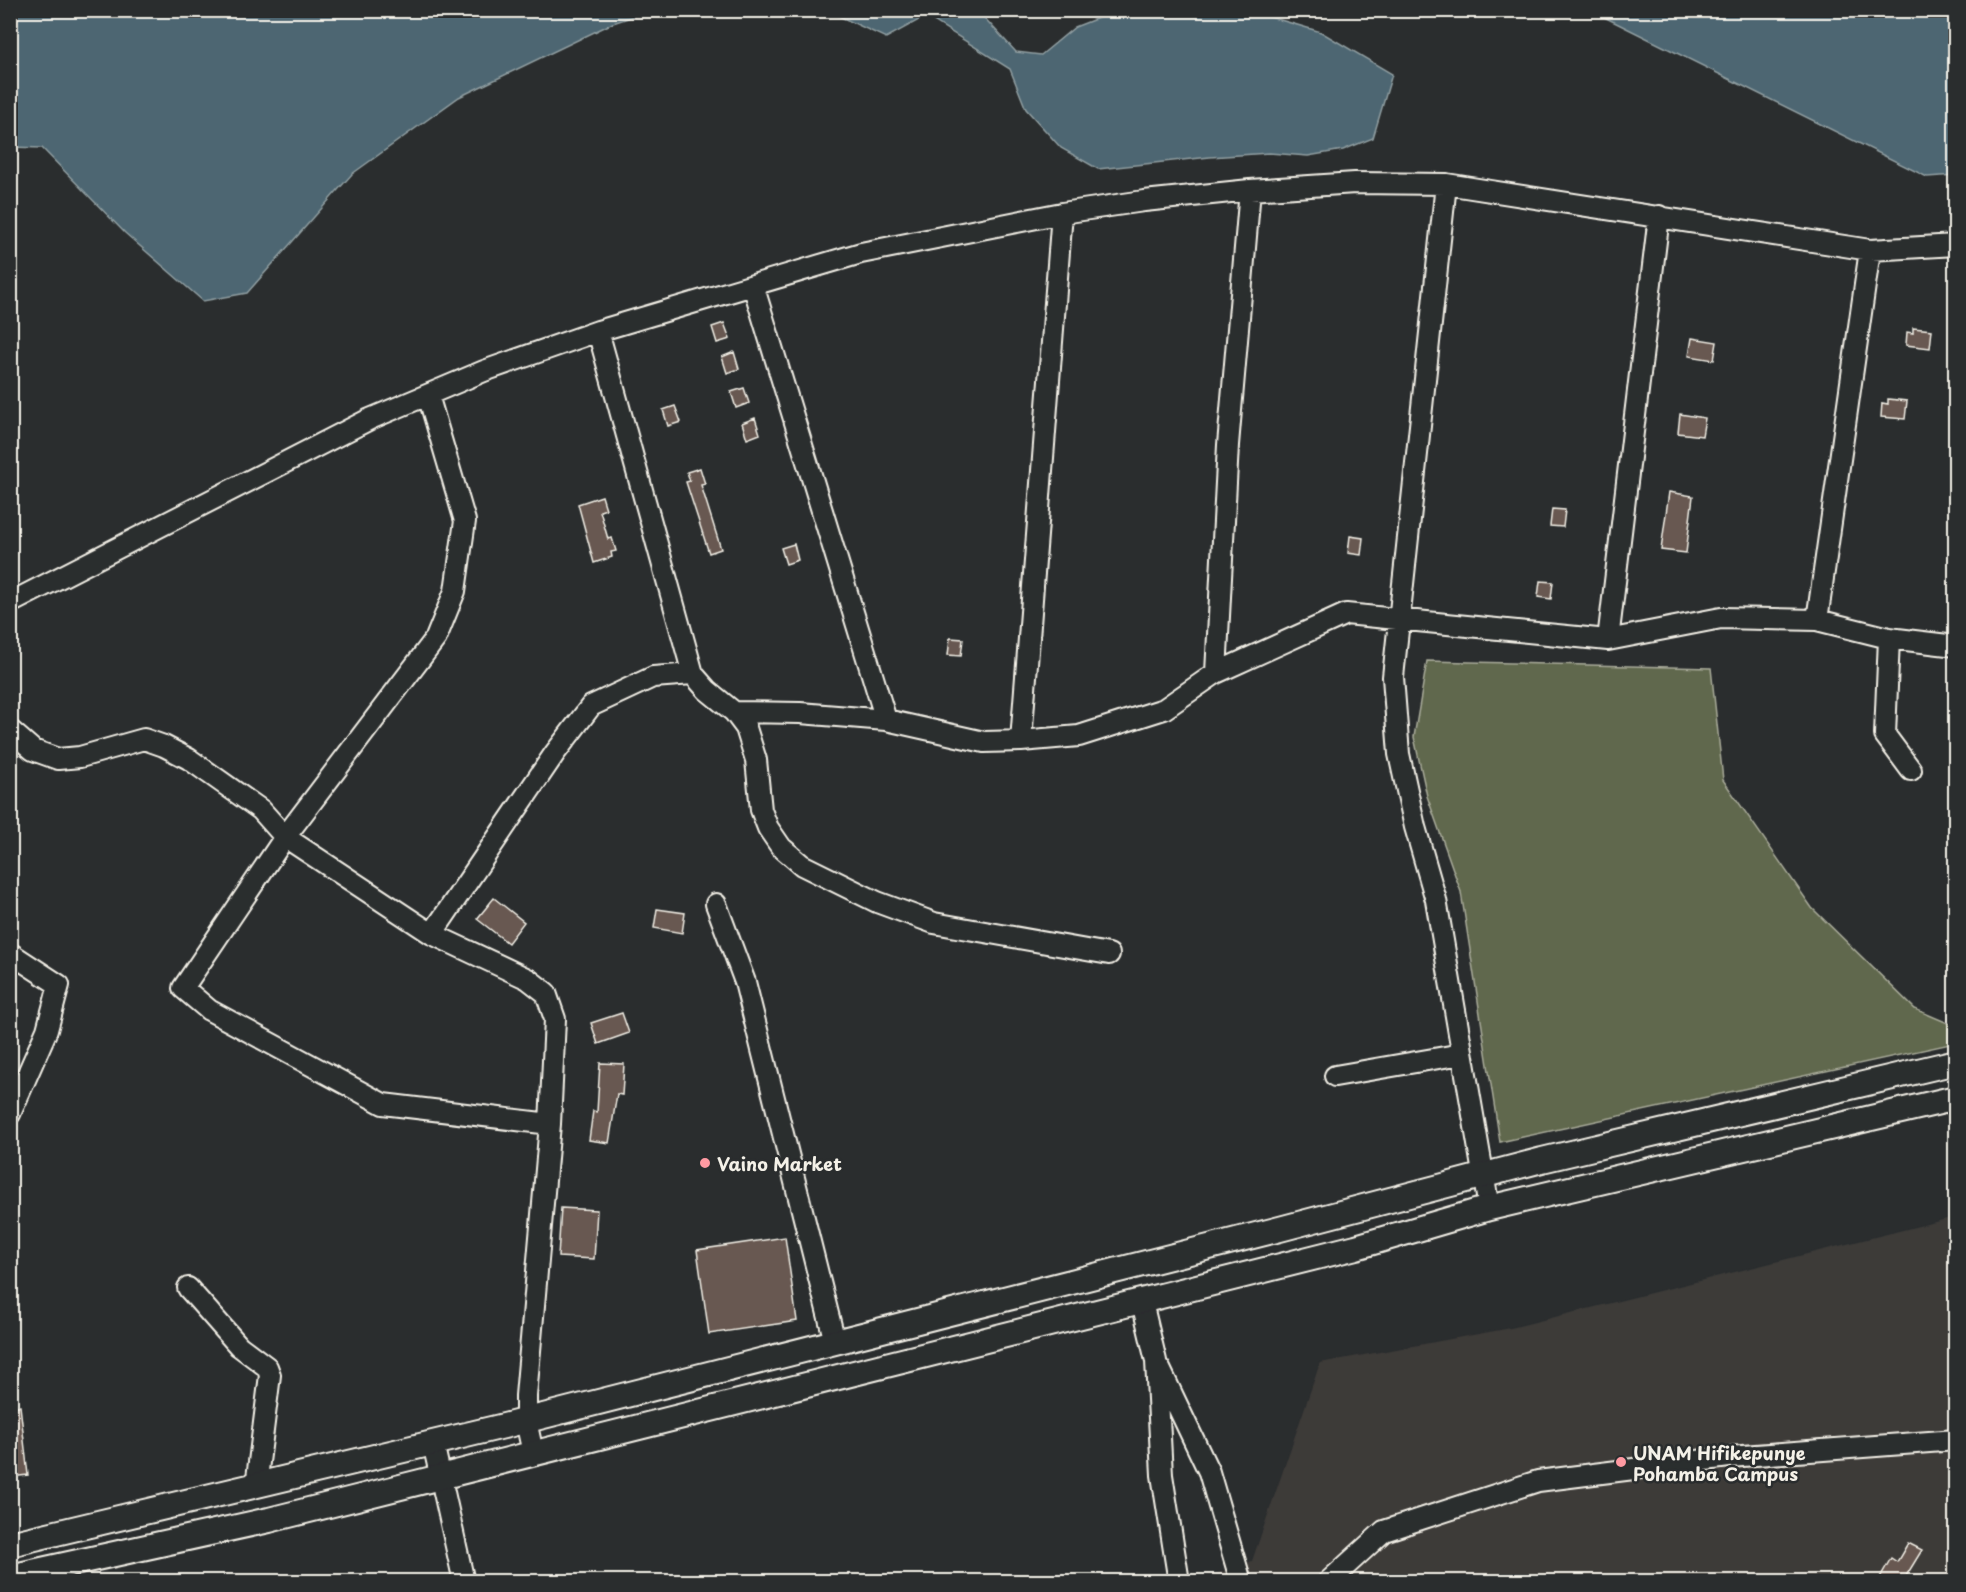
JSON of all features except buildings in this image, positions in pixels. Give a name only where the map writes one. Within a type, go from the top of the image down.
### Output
[{"type":"main road","points":[[10,1544],[526,1421],[1542,1160],[1956,1062]]},
{"type":"main road","points":[[10,1577],[269,1520],[1142,1302],[1356,1247],[1489,1209],[1956,1098]]},
{"type":"main road","points":[[1135,1265],[1142,1302]]},
{"type":"street","points":[[10,603],[370,419],[484,371],[598,332],[861,253],[1062,213],[1144,201],[1250,190],[1355,183],[1446,184],[1870,249],[1956,245]]},
{"type":"street","points":[[1446,184],[1393,677],[1399,754],[1415,827],[1436,900],[1489,1209]]},
{"type":"street","points":[[1216,673],[1228,445],[1250,190]]},
{"type":"street","points":[[1022,741],[1062,213]]},
{"type":"street","points":[[1608,640],[1659,216]]},
{"type":"street","points":[[1817,620],[1870,249]]},
{"type":"street","points":[[753,285],[886,720]]},
{"type":"street","points":[[598,332],[693,674],[707,690],[734,712],[746,728],[756,760],[761,810],[768,828],[781,848],[802,865],[877,902],[934,924],[1109,954]]},
{"type":"street","points":[[428,395],[465,521],[455,591],[436,639],[285,837],[183,988],[209,1010],[383,1104],[550,1124]]},
{"type":"street","points":[[734,712],[800,713],[886,720],[984,742],[1079,736],[1164,709],[1216,673],[1346,614],[1608,640],[1721,618],[1817,620],[1888,638],[1956,646]]},
{"type":"street","points":[[1888,638],[1885,735],[1911,770]]},
{"type":"street","points":[[432,934],[555,753],[591,706],[653,677],[693,674]]},
{"type":"street","points":[[10,730],[33,750],[58,759],[80,757],[144,739],[164,746],[189,759],[261,810],[285,837],[432,934],[528,979],[546,993],[555,1019],[550,1124],[526,1421],[533,1454]]},
{"type":"street","points":[[716,904],[745,982],[835,1342]]},
{"type":"street","points":[[10,953],[59,985],[47,1030],[10,1114]]},
{"type":"street","points":[[1335,1076],[1462,1054]]},
{"type":"street","points":[[188,1288],[239,1346],[267,1367],[270,1376],[256,1486]]},
{"type":"street","points":[[1142,1302],[1156,1361],[1162,1475],[1179,1581]]},
{"type":"street","points":[[1156,1361],[1209,1472],[1241,1581]]},
{"type":"street","points":[[1328,1581],[1384,1531],[1538,1481],[1729,1457],[1956,1440]]},
{"type":"street","points":[[433,1443],[464,1581]]},
{"type":"shaded area","name":"UNAM Hifikepunye Pohamba Campus","points":[[1955,1217],[1955,1581],[1193,1582],[1252,1561],[1320,1363],[1511,1328]]},
{"type":"green space","points":[[1427,661],[1711,668],[1723,780],[1812,908],[1915,1009],[1955,1026],[1955,1043],[1500,1142],[1461,892],[1427,796],[1414,737]]},
{"type":"water","points":[[11,10],[649,11],[613,23],[459,97],[352,174],[247,293],[203,301],[125,233],[42,148],[11,147]]},
{"type":"water","points":[[828,11],[978,11],[1016,52],[1041,55],[1075,27],[1116,11],[1250,11],[1321,32],[1392,74],[1373,138],[1343,150],[1308,156],[1269,153],[1210,157],[1098,169],[1061,148],[1026,109],[1010,69],[926,16],[886,38]]},
{"type":"water","points":[[1592,11],[1955,11],[1955,175],[1927,177]]},
{"type":"place","name":"Vaino Market","points":[[705,1163]]},
{"type":"place","name":"UNAM Hifikepunye Pohamba Campus","points":[[1621,1462]]}]
